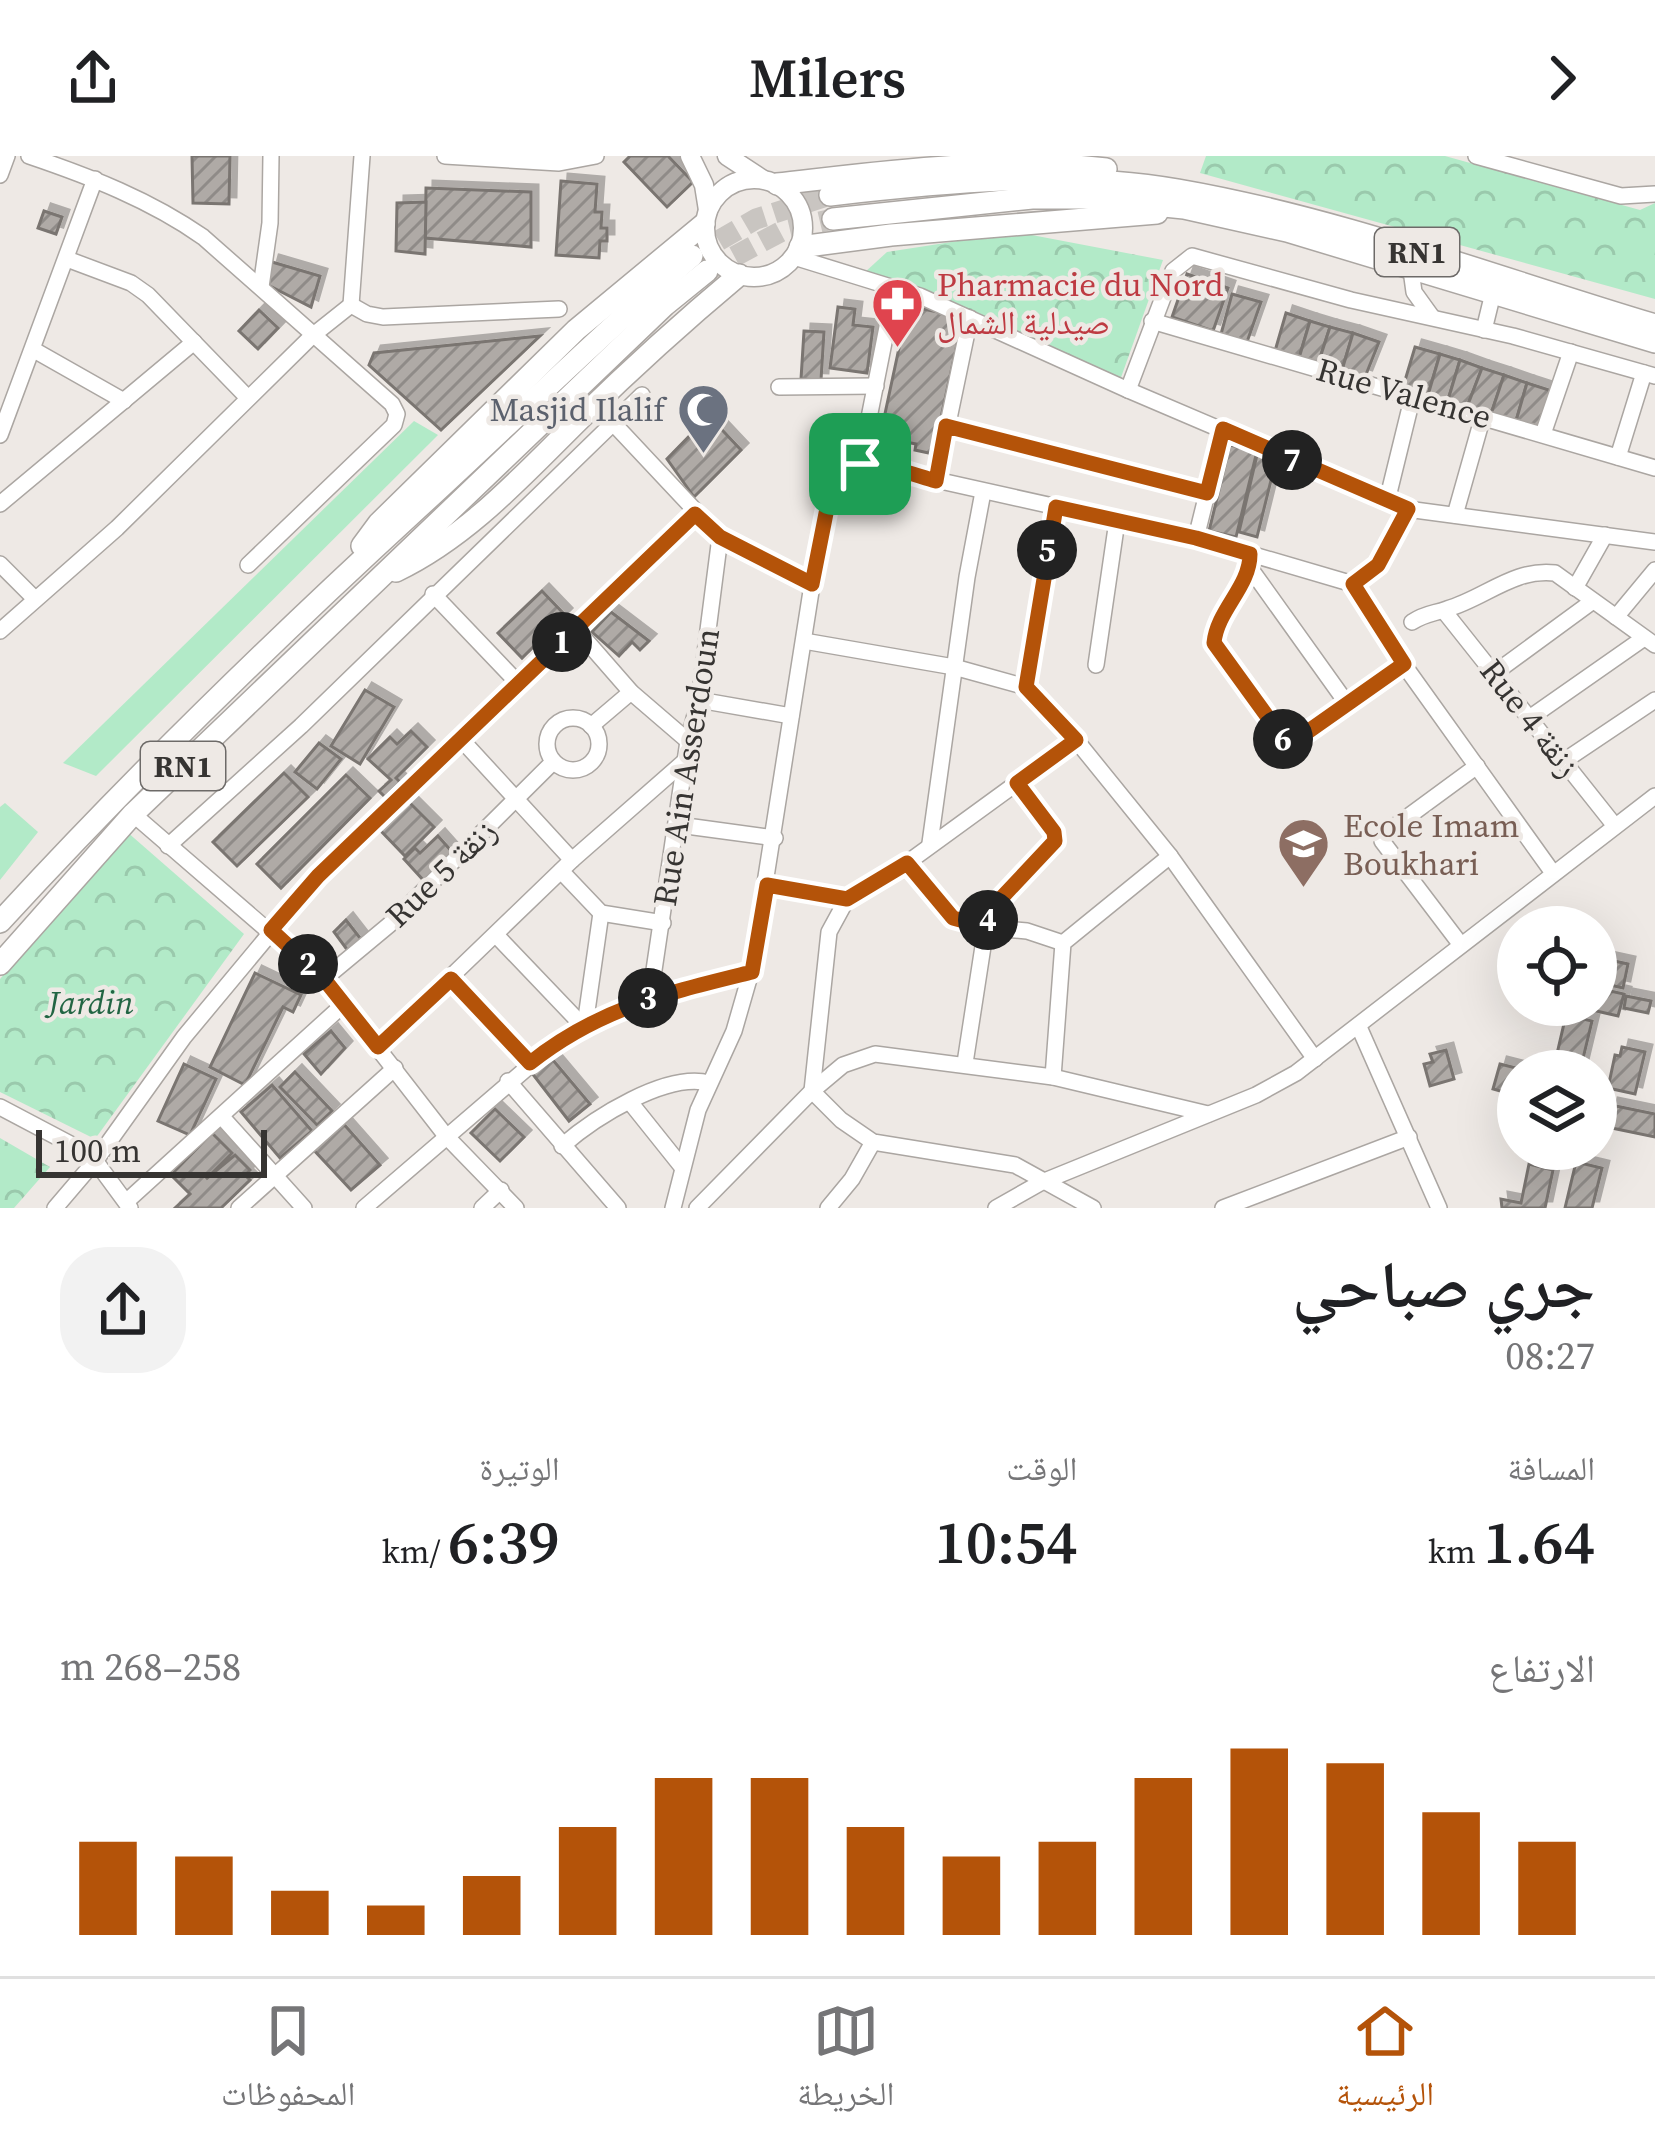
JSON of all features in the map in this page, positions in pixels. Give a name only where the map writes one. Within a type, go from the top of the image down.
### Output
[{"type":"highway","points":[[770,182],[1049,161],[1142,176],[1180,199]]},
{"type":"highway","name":"RN1","points":[[830,195],[1039,179],[1290,214],[1655,325]]},
{"type":"highway","name":"RN1","points":[[833,219],[1031,198],[1180,199],[1655,342]]},
{"type":"highway","points":[[797,252],[890,235],[1127,218],[1180,199]]},
{"type":"highway","points":[[346,572],[379,523],[575,330],[706,217]]},
{"type":"highway","name":"RN1","points":[[0,922],[104,809],[346,572],[598,336],[700,263],[665,305],[133,814],[0,964]]},
{"type":"highway","points":[[379,579],[434,553],[498,500],[657,344],[740,275]]},
{"type":"main road","points":[[690,156],[704,185],[713,256],[740,275],[770,275],[797,252],[803,219],[789,193],[727,156]]},
{"type":"main road","points":[[706,217],[724,188],[748,178],[770,182]]},
{"type":"street","points":[[0,175],[7,156]]},
{"type":"street","points":[[29,156],[95,178],[174,217],[392,404],[397,414],[394,424],[248,566]]},
{"type":"street","points":[[261,287],[270,224],[271,156]]},
{"type":"street","points":[[0,632],[161,487],[248,398],[351,304],[362,156]]},
{"type":"street","points":[[446,156],[559,163],[596,156]]},
{"type":"street","points":[[1476,156],[1533,164],[1621,196],[1655,194]]},
{"type":"street","points":[[0,435],[95,178]]},
{"type":"street","points":[[797,252],[895,286],[1387,502],[1408,509],[1655,542]]},
{"type":"street","points":[[1128,390],[1177,265],[1200,256],[1351,300],[1432,316],[1650,375],[1618,457]]},
{"type":"street","points":[[67,259],[131,283],[159,305],[248,398]]},
{"type":"street","points":[[1411,270],[1414,292],[1432,316]]},
{"type":"street","points":[[860,464],[895,286]]},
{"type":"street","points":[[1484,331],[1492,293]]},
{"type":"street","points":[[351,304],[382,316],[559,309]]},
{"type":"street","points":[[936,481],[970,318]]},
{"type":"street","name":"Rue Valence","points":[[1152,321],[1655,468]]},
{"type":"street","points":[[0,504],[194,342]]},
{"type":"street","points":[[34,350],[124,401]]},
{"type":"street","points":[[1543,434],[1571,352]]},
{"type":"street","points":[[779,387],[876,386]]},
{"type":"street","points":[[168,845],[301,726],[642,395]]},
{"type":"street","points":[[1387,502],[1413,395]]},
{"type":"street","points":[[1455,515],[1483,416]]},
{"type":"street","points":[[614,424],[720,537],[812,584]]},
{"type":"street","points":[[946,426],[1207,493]]},
{"type":"street","points":[[1196,538],[1223,429]]},
{"type":"street","points":[[673,1208],[709,1083],[734,1031],[752,972],[812,584],[833,478],[839,471],[860,464],[1056,507],[1196,538],[1250,561],[1353,584],[1553,873]]},
{"type":"street","points":[[930,843],[983,492]]},
{"type":"street","points":[[1026,687],[1056,507]]},
{"type":"street","points":[[1353,584],[1378,565],[1408,509]]},
{"type":"street","points":[[56,1208],[184,1037],[318,876],[695,514]]},
{"type":"street","points":[[1096,665],[1117,521]]},
{"type":"street","points":[[1575,588],[1605,535]]},
{"type":"street","name":"Rue Ain Asserdoun","points":[[650,997],[688,741],[699,700],[720,537]]},
{"type":"street","points":[[1250,561],[1348,704]]},
{"type":"street","points":[[1250,561],[1214,643],[1280,737],[1296,740],[1404,664]]},
{"type":"street","points":[[0,564],[35,599]]},
{"type":"street","points":[[1616,616],[1655,570]]},
{"type":"street","points":[[1412,622],[1526,573],[1556,573],[1650,641],[1531,717]]},
{"type":"street","points":[[434,594],[518,683]]},
{"type":"street","points":[[1496,672],[1593,601]]},
{"type":"street","name":"Rue 4 زنقة","points":[[1444,611],[1615,826]]},
{"type":"street","points":[[576,629],[631,692],[688,741]]},
{"type":"street","points":[[804,641],[954,667],[1026,687],[1171,856],[1315,1059]]},
{"type":"street","points":[[592,726],[631,692]]},
{"type":"street","points":[[699,700],[791,716]]},
{"type":"street","points":[[1564,761],[1655,700]]},
{"type":"street","points":[[569,718],[592,726],[598,749],[590,763],[568,770],[554,762],[547,747],[555,725],[569,718]]},
{"type":"street","points":[[460,738],[518,800],[602,914],[584,1025]]},
{"type":"street","points":[[812,1091],[829,932],[847,899],[907,863],[1076,740]]},
{"type":"street","points":[[378,1047],[567,865],[686,760]]},
{"type":"street","name":"Rue 5 زنقة","points":[[324,979],[389,925],[554,762]]},
{"type":"street","points":[[1461,945],[1382,841],[1383,835],[1477,766]]},
{"type":"street","points":[[964,1063],[993,907],[1052,848],[1054,832],[1017,783]]},
{"type":"street","points":[[996,1208],[1042,1182],[1256,1095],[1315,1059],[1655,796]]},
{"type":"street","points":[[133,814],[324,979],[446,1136],[516,1208]]},
{"type":"street","points":[[679,825],[775,838]]},
{"type":"street","points":[[1053,1077],[1063,943],[1171,856]]},
{"type":"street","points":[[907,863],[953,918],[1027,931],[1063,943]]},
{"type":"street","points":[[767,885],[847,899]]},
{"type":"street","points":[[602,914],[663,923]]},
{"type":"street","points":[[497,936],[584,1025]]},
{"type":"street","points":[[364,1208],[508,1081],[584,1025],[650,997],[752,972]]},
{"type":"street","points":[[451,979],[530,1063]]},
{"type":"street","points":[[0,1107],[52,1131],[96,1160],[128,1205],[344,1004]]},
{"type":"street","points":[[1359,1027],[1439,1208]]},
{"type":"street","points":[[697,1208],[812,1091],[843,1065],[875,1054],[1053,1077],[1208,1114]]},
{"type":"street","points":[[238,1208],[395,1067]]},
{"type":"street","points":[[508,1081],[618,1208]]},
{"type":"street","points":[[562,1146],[630,1102],[676,1082],[709,1083]]},
{"type":"street","points":[[812,1091],[841,1120],[873,1142],[1003,1162],[1026,1169],[1094,1208]]},
{"type":"street","points":[[630,1102],[682,1167]]},
{"type":"street","points":[[222,1117],[304,1208]]},
{"type":"street","points":[[1223,1208],[1409,1137]]},
{"type":"street","points":[[834,1206],[873,1142]]},
{"type":"street","points":[[482,1208],[501,1190]]},
{"type":"green space","points":[[1206,156],[1445,156],[1640,210],[1655,203],[1655,299],[1200,173]]},
{"type":"green space","points":[[1016,232],[1163,260],[1119,383],[864,273],[887,252]]},
{"type":"green space","points":[[414,421],[438,435],[96,776],[63,763]]},
{"type":"green space","points":[[5,803],[38,832],[0,880],[0,807]]},
{"type":"green space","name":"Jardin","points":[[126,831],[244,934],[95,1139],[0,1092],[0,979]]},
{"type":"green space","points":[[0,1138],[50,1167],[14,1208],[0,1208]]},
{"type":"building","points":[[192,156],[230,156],[229,204],[193,203]]},
{"type":"building","points":[[630,156],[668,156],[693,182],[667,207],[624,162]]},
{"type":"building","points":[[561,181],[597,184],[595,212],[602,212],[601,228],[607,228],[599,258],[556,255]]},
{"type":"building","points":[[426,188],[531,192],[531,247],[425,238]]},
{"type":"building","points":[[426,202],[425,254],[396,251],[397,203]]},
{"type":"building","points":[[44,211],[62,217],[56,234],[38,228]]},
{"type":"building","points":[[272,262],[320,276],[311,307],[266,284]]},
{"type":"building","points":[[1187,274],[1228,288],[1213,331],[1172,317]]},
{"type":"building","points":[[1232,294],[1261,302],[1247,342],[1221,334]]},
{"type":"building","points":[[908,306],[963,317],[933,454],[915,450],[916,444],[880,437]]},
{"type":"building","points":[[838,307],[855,309],[853,325],[873,327],[867,373],[830,368]]},
{"type":"building","points":[[259,310],[278,328],[258,349],[239,331]]},
{"type":"building","points":[[1286,313],[1310,321],[1299,358],[1275,351]]},
{"type":"building","points":[[1310,321],[1330,327],[1318,364],[1299,358]]},
{"type":"building","points":[[1330,327],[1353,333],[1342,370],[1318,364]]},
{"type":"building","points":[[804,331],[824,332],[821,380],[801,379]]},
{"type":"building","points":[[1353,333],[1379,342],[1365,377],[1342,370]]},
{"type":"building","points":[[540,336],[441,430],[369,365],[374,353]]},
{"type":"building","points":[[1415,347],[1440,354],[1428,395],[1403,387]]},
{"type":"building","points":[[1440,354],[1460,360],[1448,400],[1428,395]]},
{"type":"building","points":[[1460,360],[1482,368],[1467,407],[1448,400]]},
{"type":"building","points":[[1482,368],[1504,375],[1491,414],[1467,407]]},
{"type":"building","points":[[1504,375],[1527,383],[1516,421],[1491,414]]},
{"type":"building","points":[[1527,383],[1552,391],[1541,429],[1516,421]]},
{"type":"building","name":"Masjid Ilalif","points":[[709,416],[741,450],[694,497],[667,459]]},
{"type":"building","points":[[1230,445],[1257,451],[1236,537],[1209,531]]},
{"type":"building","points":[[1257,455],[1276,460],[1257,537],[1239,532]]},
{"type":"building","points":[[542,591],[565,615],[522,658],[498,633]]},
{"type":"building","points":[[611,612],[649,641],[640,650],[632,642],[619,656],[592,632]]},
{"type":"building","points":[[365,690],[394,707],[360,764],[331,746]]},
{"type":"building","points":[[411,731],[427,747],[396,778],[403,785],[388,800],[379,791],[391,780],[368,759],[390,737],[397,744]]},
{"type":"building","points":[[319,743],[341,759],[317,789],[295,772]]},
{"type":"building","points":[[284,773],[308,797],[237,866],[213,842]]},
{"type":"building","points":[[346,775],[370,798],[281,888],[257,864]]},
{"type":"building","points":[[409,802],[434,827],[405,856],[380,830]]},
{"type":"building","points":[[438,836],[454,854],[425,882],[404,859],[415,848],[420,853]]},
{"type":"building","points":[[346,920],[364,943],[351,955],[334,932]]},
{"type":"building","points":[[1617,962],[1628,964],[1623,988],[1617,987]]},
{"type":"building","points":[[255,973],[301,995],[293,1012],[283,1007],[245,1085],[210,1067]]},
{"type":"building","points":[[1617,992],[1624,994],[1617,1016]]},
{"type":"building","points":[[1626,996],[1651,1001],[1648,1013],[1624,1008]]},
{"type":"building","points":[[1563,1026],[1591,1026],[1585,1050],[1558,1050]]},
{"type":"building","points":[[331,1031],[345,1048],[321,1074],[304,1054]]},
{"type":"building","points":[[1622,1047],[1645,1052],[1635,1094],[1617,1090]]},
{"type":"building","points":[[1446,1050],[1454,1079],[1430,1086],[1424,1064],[1433,1062],[1430,1054]]},
{"type":"building","points":[[547,1053],[590,1104],[569,1121],[528,1068]]},
{"type":"building","points":[[184,1064],[216,1079],[190,1135],[158,1121]]},
{"type":"building","points":[[295,1072],[332,1111],[317,1125],[280,1087]]},
{"type":"building","points":[[272,1085],[312,1131],[280,1158],[241,1112]]},
{"type":"building","points":[[1617,1106],[1655,1114],[1655,1137],[1617,1129]]},
{"type":"building","points":[[495,1109],[524,1137],[500,1161],[471,1133]]},
{"type":"building","points":[[341,1121],[380,1165],[351,1190],[311,1147]]},
{"type":"building","points":[[212,1133],[232,1153],[206,1179],[235,1155],[250,1170],[245,1175],[250,1180],[221,1208],[175,1208],[190,1194],[171,1175]]},
{"type":"building","points":[[1528,1170],[1553,1170],[1545,1208],[1502,1208],[1501,1199],[1521,1203]]},
{"type":"building","points":[[1574,1170],[1602,1170],[1592,1208],[1565,1208]]},
{"type":"tunnel","points":[[692,256],[756,219],[830,195]]},
{"type":"tunnel","points":[[707,271],[782,231],[833,219]]},
{"type":"place","name":"Pharmacie du Nord صيدلية الشمال","points":[[898,349]]},
{"type":"place","name":"Masjid Ilalif","points":[[704,455]]},
{"type":"place","name":"Ecole Imam Boukhari","points":[[1304,890]]},
{"type":"route","points":[[946,426],[1207,493],[1223,429],[1408,509],[1378,565],[1353,584],[1404,664],[1296,740],[1285,741],[1214,643],[1218,625],[1250,568],[1250,554],[1056,507],[1026,687],[1076,740],[1017,783],[1054,832],[1055,841],[993,907],[986,927],[968,926],[953,918],[907,863],[847,899],[767,885],[752,972],[632,1003],[562,1038],[530,1063],[451,979],[378,1047],[324,979],[271,930],[318,876],[695,514],[720,537],[812,584],[833,478],[860,464],[936,481],[946,426]]}]
